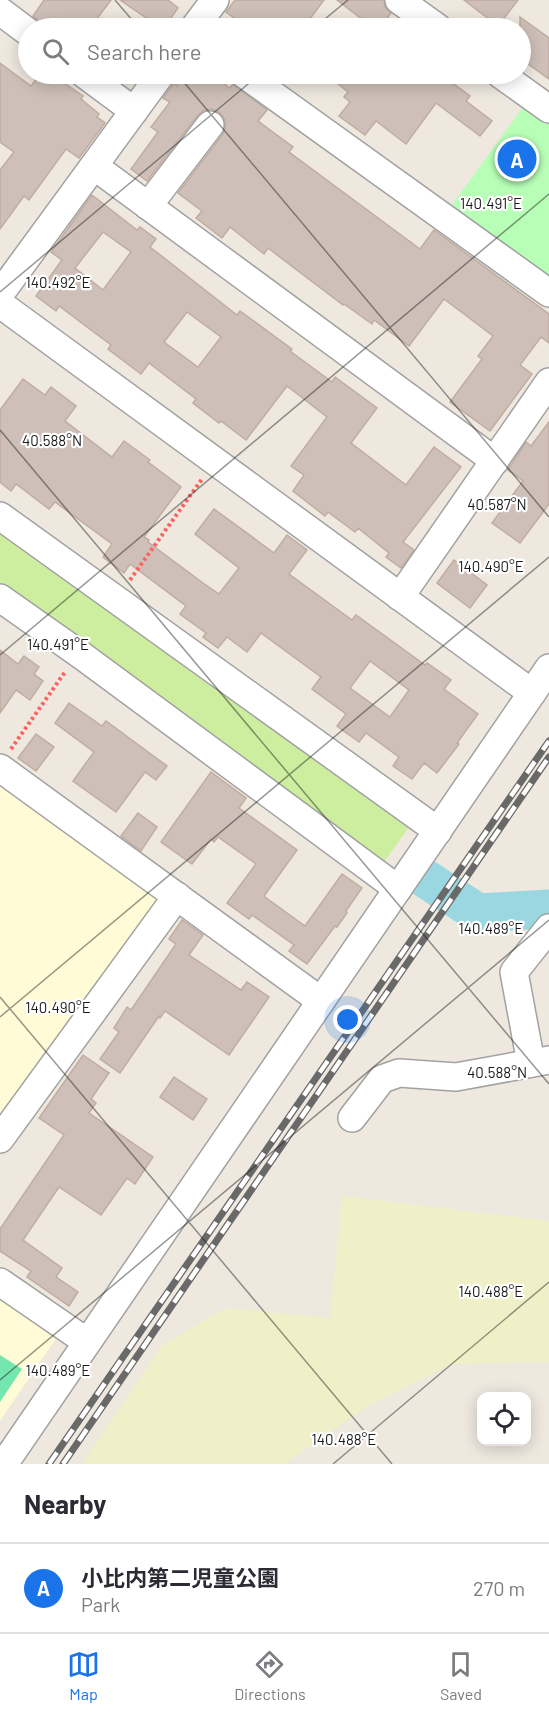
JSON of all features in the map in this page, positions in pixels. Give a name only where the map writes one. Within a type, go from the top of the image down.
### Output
[{"type":"street","points":[[0,6],[5,0]]},
{"type":"street","points":[[202,18],[215,0]]},
{"type":"street","points":[[399,0],[424,18]]},
{"type":"street","points":[[0,11],[18,24]]},
{"type":"street","points":[[98,84],[134,111]]},
{"type":"street","points":[[0,294],[154,84]]},
{"type":"street","points":[[258,84],[549,293]]},
{"type":"street","points":[[514,84],[549,109]]},
{"type":"street","points":[[148,206],[210,125]]},
{"type":"street","points":[[94,166],[495,460]]},
{"type":"street","points":[[0,304],[532,693]]},
{"type":"street","points":[[400,597],[549,382]]},
{"type":"street","points":[[0,516],[438,831]]},
{"type":"street","points":[[0,598],[398,889]]},
{"type":"street","points":[[4,1464],[549,668]]},
{"type":"street","points":[[3,762],[177,896],[321,1001]]},
{"type":"street","points":[[0,1139],[177,896]]},
{"type":"street","points":[[352,1118],[382,1079],[399,1073],[456,1077],[540,1062],[514,972],[549,928]]},
{"type":"street","points":[[0,1282],[87,1342]]},
{"type":"path","points":[[128,584],[214,462]]},
{"type":"path","points":[[3,762],[66,671]]},
{"type":"shaded area","points":[[0,785],[151,894],[157,900],[159,910],[0,1124]]},
{"type":"shaded area","points":[[0,1294],[52,1330],[55,1340],[0,1421]]},
{"type":"green space","points":[[523,107],[549,117],[549,280],[453,209],[454,202]]},
{"type":"green space","points":[[0,526],[410,826],[383,863],[0,584]]},
{"type":"green space","points":[[342,1196],[549,1221],[549,1362],[452,1364],[366,1407],[284,1464],[82,1464],[162,1345],[226,1308],[330,1318]]},
{"type":"green space","points":[[0,1355],[22,1369],[0,1402]]},
{"type":"building","points":[[44,0],[111,0],[98,18],[36,18],[33,16]]},
{"type":"building","points":[[120,0],[168,0],[178,8],[171,18],[146,18]]},
{"type":"building","points":[[235,0],[324,0],[310,18],[234,18],[226,12]]},
{"type":"building","points":[[337,0],[384,0],[385,7],[391,13],[387,18],[360,18]]},
{"type":"building","points":[[464,0],[518,0],[504,18],[488,18]]},
{"type":"building","points":[[531,25],[549,38],[549,79],[531,66]]},
{"type":"building","points":[[0,63],[18,76],[18,84],[31,86],[32,84],[66,84],[83,96],[81,99],[99,114],[97,117],[105,123],[79,158],[66,149],[29,200],[24,196],[0,229],[0,170],[14,152],[0,142]]},
{"type":"building","points":[[173,84],[177,86],[178,84],[224,84],[230,88],[233,84],[267,110],[258,121],[293,147],[289,152],[420,249],[434,230],[549,314],[549,343],[541,337],[520,365],[532,374],[490,431],[450,402],[482,359],[478,356],[493,336],[444,299],[409,346],[374,320],[372,324],[343,305],[268,248],[264,254],[230,227],[222,238],[196,218],[202,211],[178,193],[223,134],[225,120],[219,112],[211,109],[198,115],[147,181],[131,169],[158,132],[151,127],[170,102],[163,98]]},
{"type":"building","points":[[338,84],[454,84],[470,96],[466,101],[492,121],[480,136],[436,103],[406,144],[376,121],[365,135],[339,116],[350,102],[344,97],[348,92]]},
{"type":"building","points":[[92,195],[137,230],[140,227],[156,239],[150,247],[237,315],[240,311],[332,382],[335,377],[377,408],[351,443],[406,485],[434,447],[461,467],[403,542],[414,550],[401,568],[386,557],[389,553],[358,528],[355,532],[328,512],[325,516],[293,491],[304,475],[291,466],[327,417],[287,386],[246,440],[193,403],[196,399],[149,363],[141,374],[108,349],[111,345],[59,306],[56,311],[36,296],[62,260],[51,252]],"holes":[[[103,232],[131,252],[103,290],[75,268]],[[187,312],[221,337],[198,367],[164,342]]]},
{"type":"building","points":[[23,379],[45,395],[51,387],[76,406],[65,421],[112,457],[124,441],[150,460],[148,462],[181,487],[144,537],[219,594],[239,568],[195,534],[214,509],[274,553],[287,535],[307,550],[289,574],[352,620],[356,615],[425,665],[427,663],[451,680],[444,689],[478,714],[437,773],[424,763],[412,779],[393,766],[399,757],[366,733],[359,742],[337,726],[346,714],[312,689],[321,677],[261,633],[247,652],[227,637],[218,648],[203,637],[206,633],[180,614],[186,606],[130,564],[124,573],[103,557],[112,544],[55,502],[49,509],[16,484],[11,491],[0,482],[0,410]],"holes":[[[370,661],[409,690],[390,717],[350,688]]]},
{"type":"building","points":[[549,422],[549,504],[520,543],[492,523],[523,481],[508,470],[509,468],[526,442],[531,446]]},
{"type":"building","points":[[454,560],[487,585],[470,608],[437,583]]},
{"type":"building","points":[[0,650],[18,664],[24,656],[39,667],[34,674],[43,681],[30,700],[16,690],[0,713]]},
{"type":"building","points":[[69,703],[102,726],[106,721],[167,766],[156,780],[145,772],[116,812],[73,781],[94,752],[55,723]]},
{"type":"building","points":[[36,734],[54,747],[36,771],[18,758]]},
{"type":"building","points":[[211,772],[246,798],[239,808],[297,850],[265,897],[305,926],[342,874],[362,888],[337,927],[335,926],[307,964],[289,951],[294,945],[252,915],[249,919],[227,903],[256,864],[218,837],[214,842],[211,839],[192,864],[161,842]]},
{"type":"building","points":[[138,813],[157,827],[141,851],[121,836]]},
{"type":"building","points":[[182,920],[203,935],[189,955],[241,990],[247,982],[269,997],[229,1055],[165,1011],[160,1018],[159,1016],[120,1073],[100,1059],[119,1032],[114,1028],[127,1007],[131,1010],[176,944],[169,939]]},
{"type":"building","points":[[83,1055],[109,1073],[91,1099],[96,1103],[89,1113],[153,1157],[135,1184],[127,1178],[101,1215],[59,1187],[23,1240],[62,1268],[56,1277],[78,1292],[69,1306],[27,1277],[31,1271],[0,1251],[0,1229],[64,1135],[39,1118]]},
{"type":"building","points":[[174,1077],[207,1099],[193,1120],[160,1097]]},
{"type":"waterway","points":[[426,879],[478,913],[549,909]]},
{"type":"railway","points":[[49,1464],[549,741]]},
{"type":"railway","points":[[63,1464],[549,757]]},
{"type":"place","name":"小比内第二児童公園","points":[[517,159]]}]
